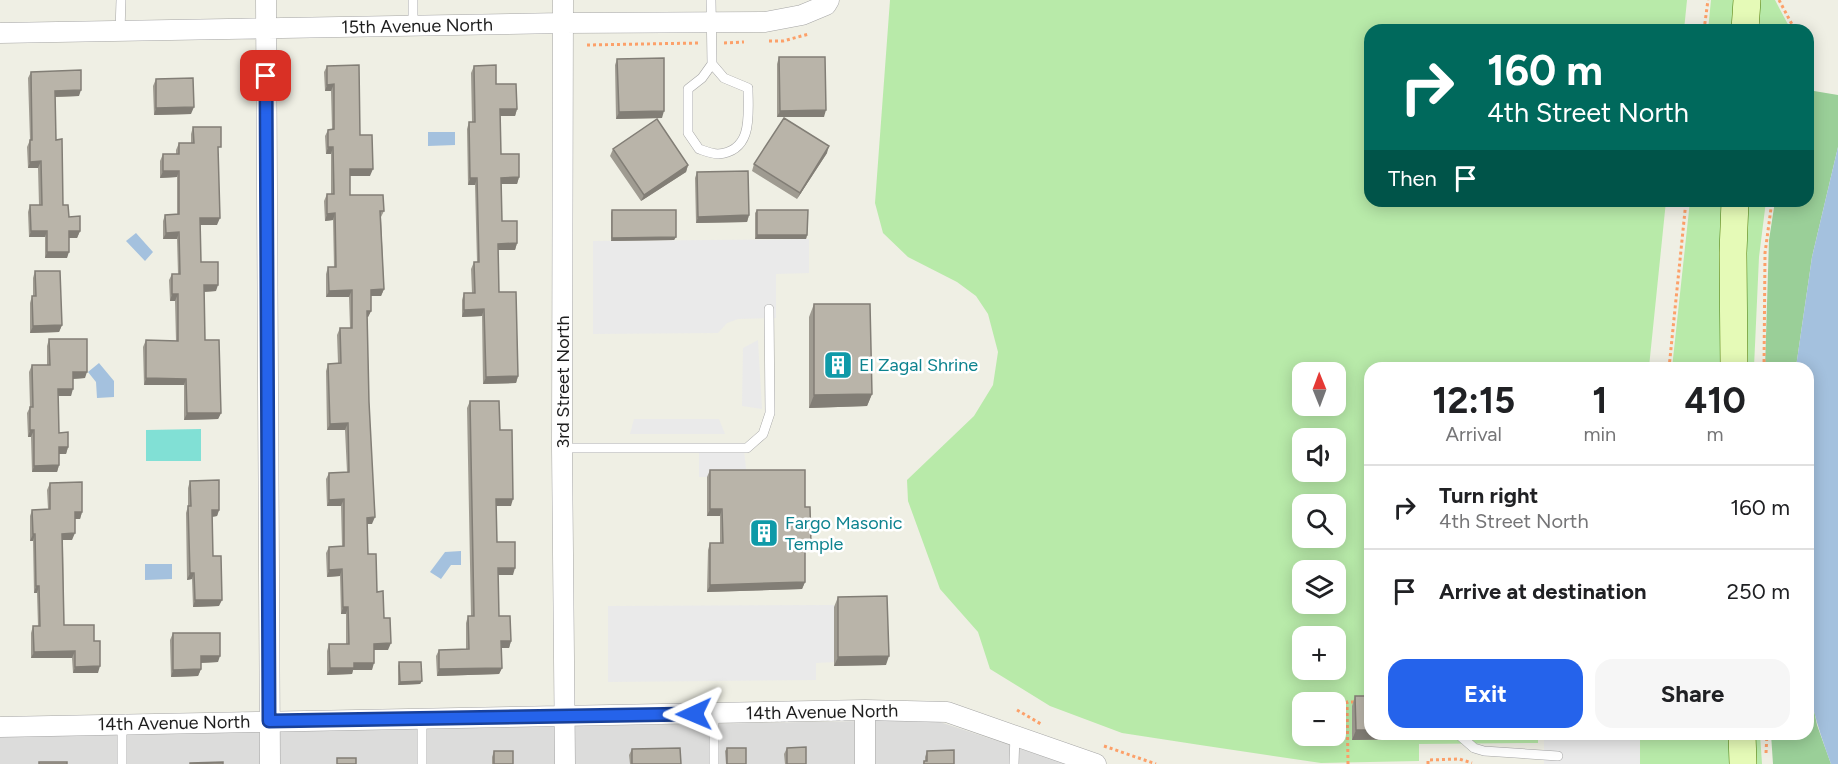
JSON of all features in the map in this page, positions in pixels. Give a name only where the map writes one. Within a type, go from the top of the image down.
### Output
[{"type":"street","points":[[266,0],[270,764]]},
{"type":"street","name":"3rd Street North","points":[[563,0],[562,448],[565,764]]},
{"type":"street","name":"15th Avenue North","points":[[0,33],[562,23],[765,22],[802,15],[826,5],[829,0]]},
{"type":"street","points":[[1745,24],[1747,0]]},
{"type":"street","points":[[1734,362],[1735,207]]},
{"type":"street","points":[[865,710],[865,764]]},
{"type":"street","name":"14th Avenue North","points":[[0,727],[865,710],[947,712],[1096,764]]},
{"type":"street","points":[[1745,740],[1754,760]]},
{"type":"lane","points":[[120,31],[121,0]]},
{"type":"lane","points":[[413,0],[413,26]]},
{"type":"lane","points":[[711,0],[712,64],[702,78],[688,89],[688,132],[699,149],[717,154],[738,147],[748,129],[748,88],[724,78],[712,64]]},
{"type":"lane","points":[[562,448],[747,448],[763,434],[770,413],[769,309]]},
{"type":"lane","points":[[714,714],[714,764]]},
{"type":"lane","points":[[422,719],[422,764]]},
{"type":"lane","points":[[122,724],[123,764]]},
{"type":"lane","points":[[1014,764],[1015,735]]},
{"type":"lane","points":[[1465,740],[1474,748],[1484,751],[1558,756]]},
{"type":"path","points":[[1705,24],[1708,0]]},
{"type":"path","points":[[1779,0],[1792,24]]},
{"type":"path","points":[[1670,362],[1685,207]]},
{"type":"path","points":[[1764,362],[1766,253],[1771,207]]},
{"type":"path","points":[[1348,764],[1347,702],[1358,702]]},
{"type":"path","points":[[1754,760],[1764,740]]},
{"type":"path","points":[[1428,764],[1428,760],[1459,759],[1476,764]]},
{"type":"shaded area","points":[[428,132],[455,132],[455,145],[428,146]]},
{"type":"shaded area","points":[[1838,147],[1838,764],[1831,764],[1814,711],[1814,362],[1797,362],[1812,257]]},
{"type":"shaded area","points":[[136,233],[153,252],[145,261],[126,241]]},
{"type":"shaded area","points":[[809,239],[809,273],[776,274],[776,318],[738,319],[727,323],[718,333],[593,334],[593,241]]},
{"type":"shaded area","points":[[758,340],[762,409],[742,406],[743,348]]},
{"type":"shaded area","points":[[99,363],[114,381],[114,397],[97,398],[96,382],[88,372]]},
{"type":"shaded area","points":[[634,419],[719,419],[725,434],[630,434]]},
{"type":"shaded area","points":[[201,429],[201,461],[146,461],[146,430]]},
{"type":"shaded area","points":[[744,450],[747,477],[699,477],[699,451]]},
{"type":"shaded area","points":[[461,551],[461,565],[451,565],[441,579],[430,572],[445,552]]},
{"type":"shaded area","points":[[145,564],[172,564],[172,579],[145,580]]},
{"type":"shaded area","points":[[834,605],[836,662],[816,663],[816,680],[608,682],[608,606]]},
{"type":"shaded area","points":[[937,721],[1067,764],[0,764],[0,736]]},
{"type":"shaded area","points":[[1544,740],[1640,740],[1640,764],[1544,764]]},
{"type":"green space","points":[[890,0],[1687,0],[1685,24],[1364,24],[1364,207],[1665,207],[1650,362],[1364,362],[1364,740],[1538,740],[1538,743],[1419,744],[1419,761],[1321,763],[1122,733],[1050,706],[990,669],[978,632],[940,589],[908,501],[907,480],[974,416],[993,385],[998,352],[988,314],[976,296],[957,282],[908,257],[883,233],[875,203]]},
{"type":"green space","points":[[1711,0],[1736,0],[1734,24],[1709,24]]},
{"type":"green space","points":[[1757,0],[1775,0],[1788,24],[1760,24],[1757,18]]},
{"type":"green space","points":[[1814,91],[1838,95],[1838,147],[1812,257],[1797,362],[1765,362],[1769,240],[1774,207],[1814,207]]},
{"type":"green space","points":[[1689,207],[1727,207],[1725,362],[1673,362]]},
{"type":"green space","points":[[1747,207],[1765,207],[1759,257],[1754,362],[1746,362]]},
{"type":"green space","points":[[1814,710],[1831,764],[1773,764],[1771,740],[1814,740]]},
{"type":"green space","points":[[1640,740],[1732,740],[1732,764],[1640,764]]},
{"type":"green space","points":[[1750,740],[1760,740],[1762,764],[1751,764]]},
{"type":"building","points":[[779,57],[825,57],[826,110],[780,111]]},
{"type":"building","points":[[664,58],[664,111],[619,112],[617,59]]},
{"type":"building","points":[[359,65],[360,135],[372,135],[373,169],[350,169],[350,195],[383,195],[384,211],[380,211],[384,289],[371,290],[371,311],[367,311],[375,517],[367,518],[368,554],[376,554],[377,592],[383,591],[384,618],[390,618],[391,643],[374,644],[374,663],[354,663],[354,668],[330,668],[329,644],[349,644],[348,607],[343,607],[342,569],[329,570],[329,547],[344,546],[344,499],[329,500],[329,473],[349,472],[348,423],[330,424],[328,364],[341,363],[340,328],[352,328],[352,290],[329,291],[328,267],[336,267],[335,213],[327,214],[327,194],[334,194],[333,147],[328,147],[328,130],[334,129],[334,84],[327,85],[327,66]]},
{"type":"building","points":[[496,65],[496,84],[516,84],[517,109],[500,109],[501,154],[519,154],[519,177],[501,178],[502,221],[517,221],[517,243],[498,244],[499,292],[516,292],[518,376],[486,377],[484,309],[464,310],[464,293],[475,293],[474,262],[479,262],[477,178],[470,178],[469,122],[475,122],[474,66]]},
{"type":"building","points":[[81,70],[81,90],[55,91],[56,140],[62,139],[63,205],[68,205],[69,217],[80,216],[80,231],[69,231],[69,252],[47,252],[47,231],[31,231],[30,205],[42,205],[41,161],[30,162],[31,72]]},
{"type":"building","points":[[193,78],[194,107],[156,108],[156,79]]},
{"type":"building","points":[[784,118],[829,146],[800,193],[754,164]]},
{"type":"building","points":[[657,119],[688,165],[644,195],[613,149]]},
{"type":"building","points":[[193,127],[221,127],[221,147],[218,147],[220,218],[200,218],[201,262],[218,262],[218,285],[204,285],[205,340],[219,340],[221,413],[187,413],[186,379],[146,378],[146,340],[178,341],[178,294],[172,294],[172,274],[180,274],[179,232],[166,233],[165,215],[179,214],[179,171],[163,171],[163,154],[179,154],[179,143],[194,143]]},
{"type":"building","points":[[748,171],[749,215],[698,217],[697,172]]},
{"type":"building","points":[[612,210],[676,210],[676,237],[612,238]]},
{"type":"building","points":[[757,210],[808,210],[807,235],[757,235]]},
{"type":"building","points":[[35,271],[60,271],[62,325],[33,326],[32,296],[36,296]]},
{"type":"building","name":"El Zagal Shrine","points":[[814,304],[870,304],[872,394],[814,395]]},
{"type":"building","points":[[49,339],[87,339],[87,372],[73,372],[73,389],[58,389],[59,433],[68,432],[68,447],[59,447],[59,465],[34,466],[34,430],[30,430],[30,407],[33,407],[32,365],[50,365]]},
{"type":"building","points":[[470,401],[499,401],[500,430],[512,430],[513,499],[496,499],[497,542],[515,542],[515,568],[498,568],[499,616],[510,616],[511,641],[501,641],[502,668],[439,669],[439,650],[469,649],[468,616],[474,616]]},
{"type":"building","name":"Fargo Masonic Temple","points":[[710,470],[805,470],[805,507],[810,507],[811,545],[805,545],[805,582],[710,585],[710,543],[723,543],[722,509],[710,509]]},
{"type":"building","points":[[219,480],[219,510],[212,510],[213,556],[221,556],[222,600],[195,600],[194,573],[190,573],[188,506],[191,506],[190,481]]},
{"type":"building","points":[[82,482],[82,512],[75,512],[75,533],[62,534],[64,625],[94,625],[94,641],[100,641],[100,666],[75,667],[75,651],[34,652],[33,626],[40,626],[32,510],[50,509],[50,483]]},
{"type":"building","points":[[887,596],[889,656],[838,657],[838,597]]},
{"type":"building","points":[[173,633],[220,633],[220,656],[201,656],[201,669],[173,670]]},
{"type":"building","points":[[399,662],[421,662],[422,681],[400,682]]},
{"type":"building","points":[[1355,696],[1364,696],[1364,730],[1356,730]]},
{"type":"building","points":[[806,747],[806,764],[787,764],[787,748]]},
{"type":"building","points":[[680,748],[681,764],[632,764],[632,749]]},
{"type":"building","points":[[727,748],[746,748],[746,764],[727,764]]},
{"type":"building","points":[[954,750],[954,764],[924,764],[924,761],[927,761],[927,751]]},
{"type":"building","points":[[494,751],[513,751],[513,764],[494,764]]},
{"type":"building","points":[[337,758],[356,758],[356,764],[337,764]]},
{"type":"building","points":[[39,762],[67,762],[67,764],[39,764]]},
{"type":"building","points":[[223,762],[223,764],[190,764],[190,763]]},
{"type":"place","name":"El Zagal Shrine","points":[[838,365]]},
{"type":"place","name":"Fargo Masonic Temple","points":[[764,533]]},
{"type":"route","points":[[266,76],[269,721],[694,714]]}]
